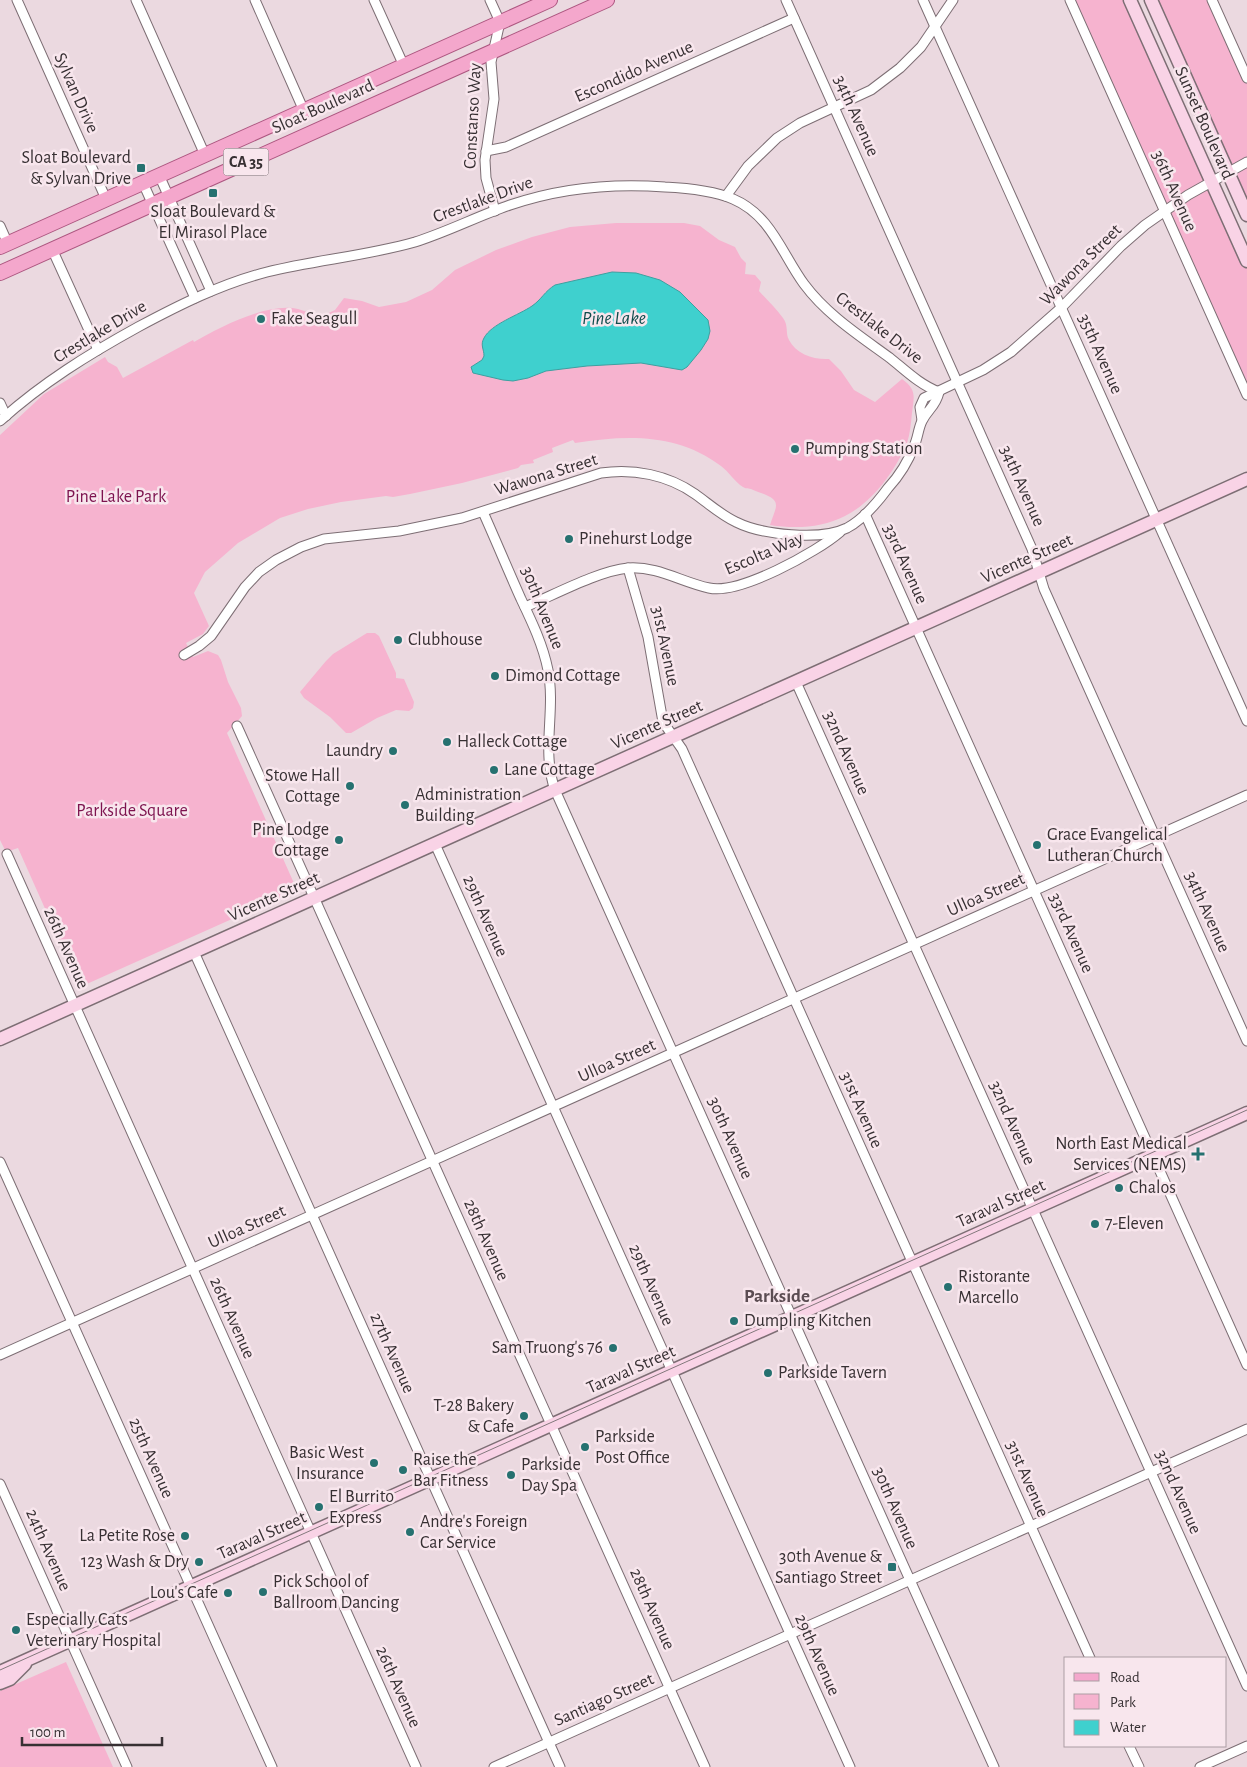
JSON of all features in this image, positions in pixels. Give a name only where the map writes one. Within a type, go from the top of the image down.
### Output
[{"type":"main road","name":"Sloat Boulevard","points":[[4,245],[550,0]]},
{"type":"main road","name":"Sloat Boulevard","points":[[0,273],[607,0]]},
{"type":"street","name":"Sylvan Drive","points":[[17,0],[106,199]]},
{"type":"street","points":[[136,0],[205,155]]},
{"type":"street","points":[[255,0],[304,111]]},
{"type":"street","points":[[374,0],[404,66]]},
{"type":"street","points":[[490,0],[500,22]]},
{"type":"street","name":"34th Avenue","points":[[786,0],[1032,548],[1044,590],[1247,1042]]},
{"type":"street","name":"35th Avenue","points":[[923,0],[1247,721]]},
{"type":"street","points":[[726,196],[748,166],[777,138],[800,123],[871,90],[893,74],[921,47],[953,0]]},
{"type":"street","name":"36th Avenue","points":[[1070,0],[1247,395]]},
{"type":"street","name":"Sunset Boulevard","points":[[1130,0],[1247,261]]},
{"type":"street","name":"Sunset Boulevard","points":[[1151,0],[1247,215]]},
{"type":"street","points":[[1212,0],[1247,78]]},
{"type":"street","name":"Escondido Avenue","points":[[486,151],[506,147],[794,18]]},
{"type":"street","name":"Constanso Way","points":[[495,211],[486,178],[486,151],[494,100],[491,62],[500,22]]},
{"type":"street","name":"Wawona Street","points":[[184,655],[211,636],[245,587],[259,572],[276,560],[301,547],[324,539],[416,528],[462,518],[591,475],[629,471],[648,474],[677,484],[728,518],[757,530],[788,535],[841,531],[865,514],[883,496],[905,465],[914,446],[922,420],[920,407],[922,400],[983,370],[1011,352],[1062,308],[1121,246],[1165,210],[1247,162]]},
{"type":"street","points":[[160,175],[211,291]]},
{"type":"street","points":[[143,183],[195,298]]},
{"type":"street","name":"Crestlake Drive","points":[[3,418],[50,381],[98,350],[162,314],[211,291],[274,271],[412,242],[495,211],[552,194],[608,186],[644,186],[708,192],[726,196],[746,206],[768,225],[806,286],[833,315],[924,384],[939,392]]},
{"type":"street","points":[[0,226],[4,245]]},
{"type":"street","points":[[52,249],[98,350]]},
{"type":"street","points":[[0,403],[3,418]]},
{"type":"street","name":"Vicente Street","points":[[0,1039],[1247,479]]},
{"type":"street","name":"30th Avenue","points":[[483,512],[541,645],[548,670],[551,709],[548,758],[550,775],[555,790],[994,1767]]},
{"type":"street","name":"33rd Avenue","points":[[865,514],[1247,1365]]},
{"type":"street","name":"Escolta Way","points":[[525,607],[603,574],[628,568],[658,571],[704,587],[719,590],[728,589],[747,583],[808,554],[841,531]]},
{"type":"street","name":"31st Avenue","points":[[628,568],[648,637],[663,722],[682,749],[1090,1657]]},
{"type":"street","name":"32nd Avenue","points":[[796,682],[1247,1686]]},
{"type":"street","name":"28th Avenue","points":[[237,726],[705,1767]]},
{"type":"street","name":"Ulloa Street","points":[[0,1355],[1247,795]]},
{"type":"street","name":"29th Avenue","points":[[435,844],[850,1767]]},
{"type":"street","name":"26th Avenue","points":[[6,854],[416,1767]]},
{"type":"street","name":"27th Avenue","points":[[194,952],[560,1767]]},
{"type":"street","name":"Taraval Street","points":[[0,1672],[1247,1112]]},
{"type":"street","name":"25th Avenue","points":[[0,1162],[272,1767]]},
{"type":"street","name":"Santiago Street","points":[[494,1767],[1247,1429]]},
{"type":"street","name":"24th Avenue","points":[[0,1484],[127,1767]]},
{"type":"street","name":"Taraval Street","points":[[0,1683],[10,1679],[30,1659]]},
{"type":"street","points":[[1200,1767],[1247,1746]]},
{"type":"street","points":[[1129,1747],[1139,1767]]},
{"type":"green space","points":[[1070,0],[1130,0],[1247,261],[1247,396]]},
{"type":"green space","points":[[1151,0],[1212,0],[1247,78],[1247,215]]},
{"type":"green space","name":"Pine Lake Park","points":[[616,223],[684,223],[700,226],[719,240],[735,247],[746,263],[745,274],[755,275],[761,282],[759,291],[783,318],[788,337],[796,349],[812,357],[829,359],[841,371],[854,390],[875,402],[902,379],[907,383],[912,390],[914,398],[910,432],[902,454],[882,485],[865,503],[836,520],[818,525],[799,527],[770,525],[776,509],[773,499],[743,487],[721,466],[687,447],[651,439],[594,440],[575,443],[573,440],[552,448],[553,452],[533,460],[534,463],[521,465],[518,468],[462,483],[393,497],[386,496],[341,502],[308,509],[280,518],[238,543],[205,572],[194,593],[209,626],[203,634],[186,643],[193,657],[208,651],[218,655],[221,660],[228,682],[241,708],[242,716],[227,733],[297,890],[80,987],[18,848],[6,852],[0,840],[0,435],[44,394],[105,357],[108,362],[117,367],[123,378],[193,340],[194,342],[230,323],[259,312],[286,308],[298,309],[320,317],[335,310],[344,298],[362,301],[379,307],[406,302],[432,290],[455,270],[496,250],[532,237],[570,227]]},
{"type":"green space","points":[[367,633],[375,633],[379,636],[396,673],[396,678],[404,679],[414,702],[413,708],[409,711],[396,710],[377,718],[351,733],[346,733],[330,717],[304,698],[300,692],[333,654]]},
{"type":"green space","points":[[66,1662],[113,1767],[0,1767],[0,1691]]},
{"type":"water","name":"Pine Lake","points":[[612,272],[636,273],[660,280],[680,292],[708,320],[710,331],[708,339],[687,367],[682,370],[641,363],[587,366],[546,371],[513,381],[473,373],[471,367],[482,360],[484,356],[483,340],[493,328],[532,306],[555,285]]},
{"type":"tram line","points":[[0,1670],[1247,1110]]},
{"type":"place","name":"Sloat Boulevard & Sylvan Drive","points":[[141,168]]},
{"type":"place","name":"Sloat Boulevard & El Mirasol Place","points":[[213,193]]},
{"type":"place","name":"Fake Seagull","points":[[261,319]]},
{"type":"place","name":"Pumping Station","points":[[795,449]]},
{"type":"place","name":"Pinehurst Lodge","points":[[569,539]]},
{"type":"place","name":"Clubhouse","points":[[398,640]]},
{"type":"place","name":"Dimond Cottage","points":[[495,676]]},
{"type":"place","name":"Halleck Cottage","points":[[447,742]]},
{"type":"place","name":"Laundry","points":[[393,751]]},
{"type":"place","name":"Lane Cottage","points":[[494,770]]},
{"type":"place","name":"Stowe Hall Cottage","points":[[350,786]]},
{"type":"place","name":"Administration Building","points":[[405,805]]},
{"type":"place","name":"Pine Lodge Cottage","points":[[339,840]]},
{"type":"place","name":"Grace Evangelical Lutheran Church","points":[[1037,845]]},
{"type":"place","name":"North East Medical Services (NEMS)","points":[[1198,1154]]},
{"type":"place","name":"Chalos","points":[[1119,1188]]},
{"type":"place","name":"7-Eleven","points":[[1095,1224]]},
{"type":"place","name":"Ristorante Marcello","points":[[948,1287]]},
{"type":"place","name":"Dumpling Kitchen","points":[[734,1321]]},
{"type":"place","name":"Sam Truong's 76","points":[[613,1348]]},
{"type":"place","name":"Parkside Tavern","points":[[768,1373]]},
{"type":"place","name":"T-28 Bakery & Cafe","points":[[524,1416]]},
{"type":"place","name":"Parkside Post Office","points":[[585,1447]]},
{"type":"place","name":"Basic West Insurance","points":[[374,1463]]},
{"type":"place","name":"Raise the Bar Fitness","points":[[403,1470]]},
{"type":"place","name":"Parkside Day Spa","points":[[511,1475]]},
{"type":"place","name":"El Burrito Express","points":[[319,1507]]},
{"type":"place","name":"Andre's Foreign Car Service","points":[[410,1532]]},
{"type":"place","name":"La Petite Rose","points":[[185,1536]]},
{"type":"place","name":"123 Wash & Dry","points":[[199,1562]]},
{"type":"place","name":"30th Avenue & Santiago Street","points":[[892,1567]]},
{"type":"place","name":"Pick School of Ballroom Dancing","points":[[263,1592]]},
{"type":"place","name":"Lou's Cafe","points":[[228,1593]]},
{"type":"place","name":"Especially Cats Veterinary Hospital","points":[[16,1630]]},
{"type":"district","name":"Parkside","points":[[777,1296]]},
{"type":"park label","name":"Parkside Square","points":[[132,811]]}]
